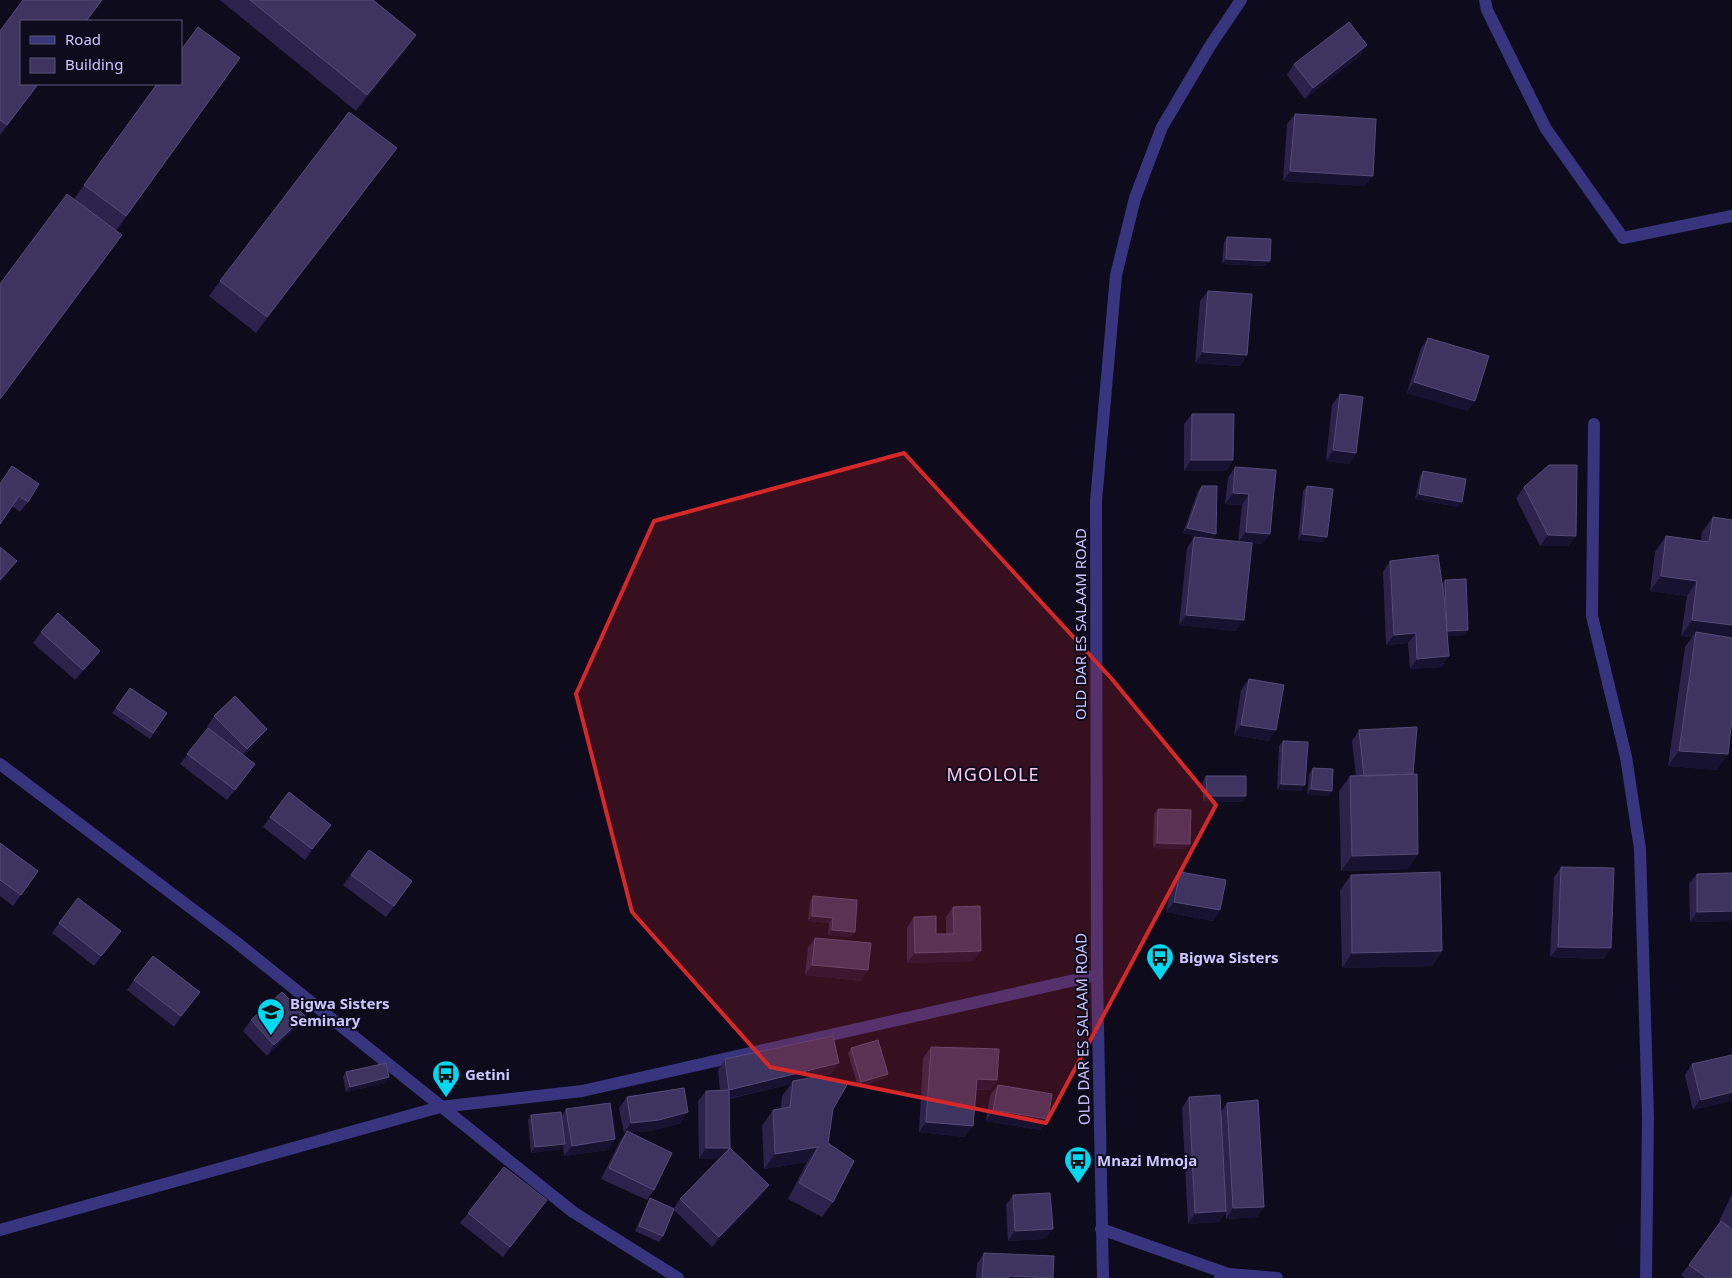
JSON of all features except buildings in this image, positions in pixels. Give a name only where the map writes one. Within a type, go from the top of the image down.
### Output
[{"type":"street","name":"OLD DAR ES SALAAM ROAD","points":[[1103,1278],[1097,975],[1096,501],[1116,275],[1135,198],[1162,127],[1210,46],[1242,0]]},
{"type":"street","points":[[1485,0],[1488,10],[1546,129],[1623,238],[1732,216]]},
{"type":"street","points":[[1594,424],[1592,616],[1626,757],[1640,850],[1648,1118],[1646,1278]]},
{"type":"street","points":[[0,764],[236,942],[573,1212],[678,1278]]},
{"type":"street","points":[[0,1230],[440,1107],[582,1091],[1097,975]]},
{"type":"street","points":[[1101,1230],[1224,1276],[1277,1278]]},
{"type":"highlighted area","points":[[904,453],[1111,678],[1216,805],[1046,1123],[770,1067],[632,912],[576,694],[654,521]]},
{"type":"place","name":"Bigwa Sisters","points":[[1160,981]]},
{"type":"place","name":"Bigwa Sisters Seminary","points":[[271,1036]]},
{"type":"place","name":"Getini","points":[[446,1098]]},
{"type":"place","name":"Mnazi Mmoja","points":[[1078,1184]]},
{"type":"district","name":"MGOLOLE","points":[[993,774]]}]
